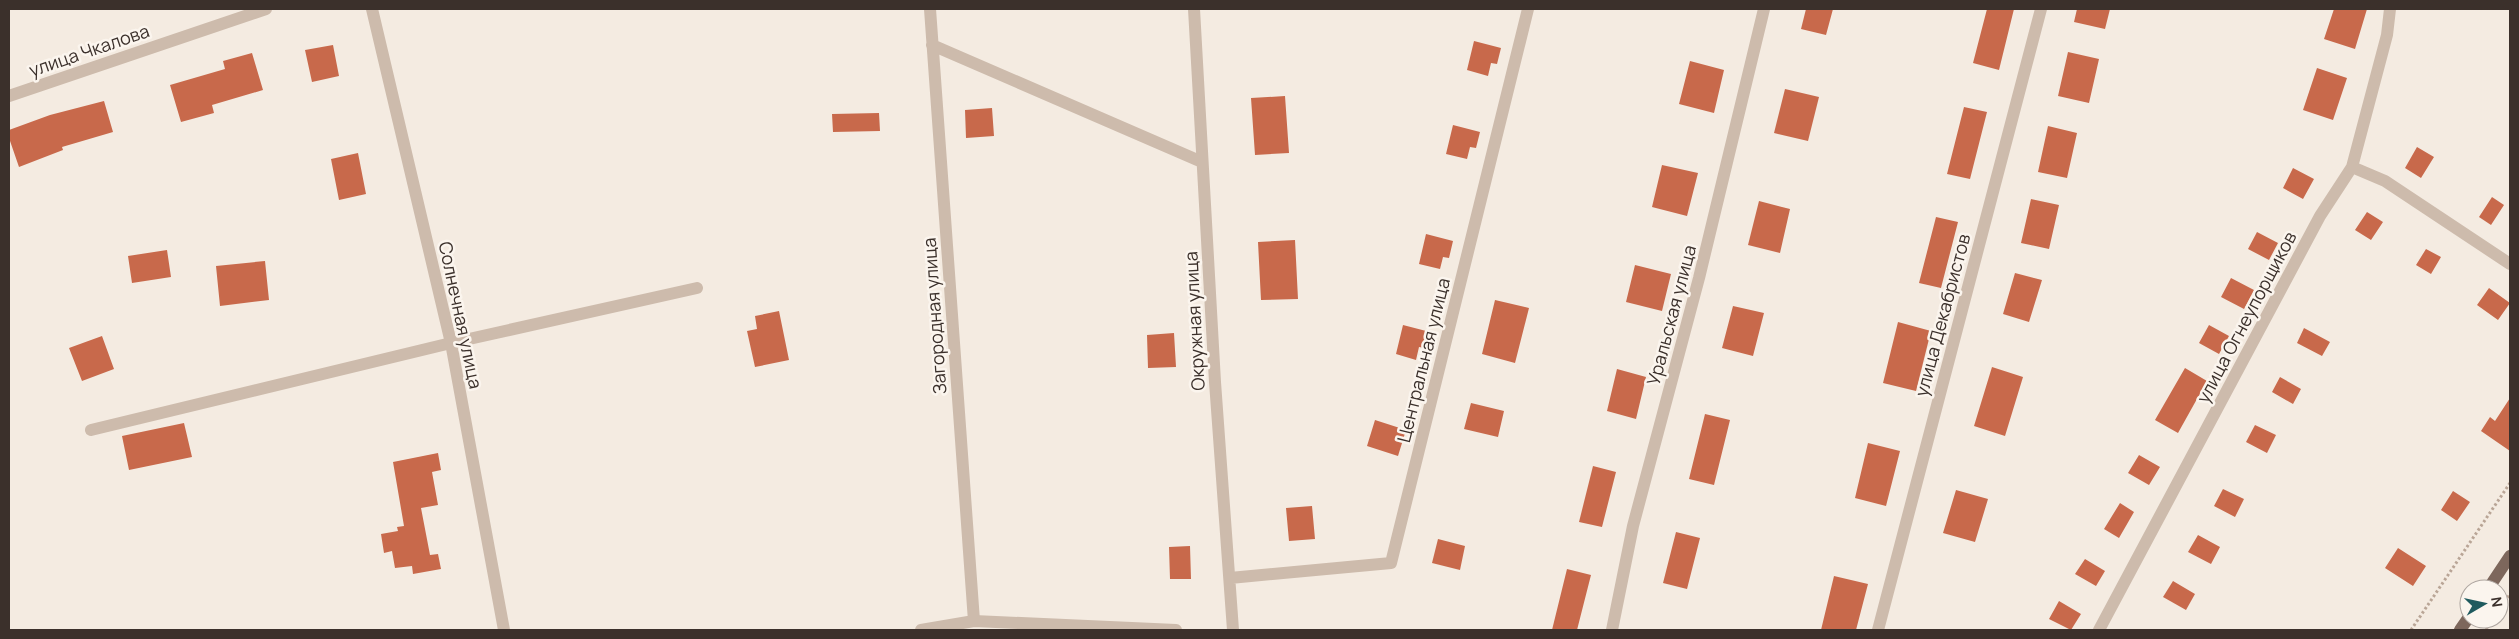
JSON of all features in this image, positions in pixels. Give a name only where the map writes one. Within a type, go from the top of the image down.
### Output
[{"type":"main road","points":[[2495,579],[2510,556]]},
{"type":"street","name":"улица Чкалова","points":[[9,96],[266,9]]},
{"type":"street","name":"Солнечная улица","points":[[372,9],[451,343],[504,630]]},
{"type":"street","name":"Загородная улица","points":[[930,9],[974,621]]},
{"type":"street","name":"Окружная улица","points":[[1194,9],[1215,382],[1234,630]]},
{"type":"street","name":"Центральная улица","points":[[1230,578],[1390,562],[1528,9]]},
{"type":"street","name":"Уральская улица","points":[[1612,630],[1633,526],[1700,278],[1764,9]]},
{"type":"street","name":"улица Декабристов","points":[[1878,630],[2042,9]]},
{"type":"street","name":"улица Огнеупорщиков","points":[[2099,630],[2320,216],[2352,167],[2387,35],[2390,9]]},
{"type":"street","points":[[932,45],[1202,162]]},
{"type":"street","points":[[2352,167],[2385,181],[2510,264]]},
{"type":"street","points":[[91,430],[451,343],[697,288]]},
{"type":"street","points":[[921,630],[974,621],[1176,630]]},
{"type":"path","points":[[2411,630],[2510,483]]},
{"type":"building","points":[[1806,9],[1833,9],[1826,35],[1801,29]]},
{"type":"building","points":[[1987,9],[2014,9],[1999,70],[1973,63]]},
{"type":"building","points":[[2077,9],[2110,9],[2105,29],[2074,22]]},
{"type":"building","points":[[2334,9],[2367,9],[2355,49],[2324,39]]},
{"type":"building","points":[[1474,41],[1501,48],[1497,64],[1491,63],[1488,76],[1467,70]]},
{"type":"building","points":[[333,45],[339,76],[312,82],[305,50]]},
{"type":"building","points":[[2068,52],[2099,59],[2089,103],[2058,96]]},
{"type":"building","points":[[252,53],[263,90],[212,105],[214,113],[181,122],[170,85],[225,69],[223,61]]},
{"type":"building","points":[[1690,61],[1724,70],[1714,113],[1679,104]]},
{"type":"building","points":[[2317,68],[2347,78],[2333,120],[2303,110]]},
{"type":"building","points":[[1785,89],[1819,97],[1808,141],[1774,133]]},
{"type":"building","points":[[1285,96],[1289,153],[1255,155],[1251,98]]},
{"type":"building","points":[[104,101],[113,132],[62,147],[63,150],[19,167],[9,138],[9,130],[50,115]]},
{"type":"building","points":[[1964,107],[1987,112],[1970,179],[1947,174]]},
{"type":"building","points":[[992,108],[994,136],[966,138],[965,110]]},
{"type":"building","points":[[879,113],[880,131],[833,132],[832,114]]},
{"type":"building","points":[[1453,125],[1480,132],[1476,148],[1470,147],[1467,159],[1446,154]]},
{"type":"building","points":[[2048,126],[2077,133],[2067,178],[2038,172]]},
{"type":"building","points":[[2417,147],[2434,157],[2421,178],[2405,168]]},
{"type":"building","points":[[358,153],[366,194],[339,200],[331,159]]},
{"type":"building","points":[[1662,165],[1698,173],[1687,216],[1652,207]]},
{"type":"building","points":[[2293,168],[2314,179],[2303,199],[2283,188]]},
{"type":"building","points":[[2492,197],[2504,205],[2491,225],[2479,217]]},
{"type":"building","points":[[2031,199],[2059,205],[2049,249],[2021,243]]},
{"type":"building","points":[[1759,201],[1790,209],[1780,253],[1748,245]]},
{"type":"building","points":[[2367,212],[2383,222],[2371,240],[2355,230]]},
{"type":"building","points":[[1936,217],[1958,222],[1941,288],[1919,283]]},
{"type":"building","points":[[2257,232],[2278,243],[2269,260],[2248,249]]},
{"type":"building","points":[[1426,234],[1453,241],[1449,258],[1443,257],[1440,269],[1419,264]]},
{"type":"building","points":[[1295,240],[1298,299],[1261,300],[1258,242]]},
{"type":"building","points":[[2426,249],[2441,257],[2431,274],[2416,265]]},
{"type":"building","points":[[167,250],[171,277],[132,283],[128,256]]},
{"type":"building","points":[[265,261],[269,300],[220,306],[216,266]]},
{"type":"building","points":[[1635,265],[1671,274],[1662,311],[1626,302]]},
{"type":"building","points":[[2015,273],[2042,280],[2029,322],[2003,314]]},
{"type":"building","points":[[2231,278],[2254,290],[2244,309],[2221,297]]},
{"type":"building","points":[[2489,288],[2510,303],[2498,320],[2477,305]]},
{"type":"building","points":[[1495,300],[1529,308],[1515,363],[1482,354]]},
{"type":"building","points":[[1733,306],[1764,313],[1753,356],[1722,348]]},
{"type":"building","points":[[779,311],[789,360],[755,367],[747,331],[757,329],[755,316]]},
{"type":"building","points":[[1898,322],[1931,331],[1916,391],[1883,383]]},
{"type":"building","points":[[1403,325],[1430,332],[1425,348],[1419,347],[1416,360],[1396,354]]},
{"type":"building","points":[[2209,325],[2229,336],[2219,354],[2199,343]]},
{"type":"building","points":[[2304,328],[2330,342],[2322,356],[2297,343]]},
{"type":"building","points":[[1174,333],[1176,367],[1148,368],[1147,335]]},
{"type":"building","points":[[102,336],[114,369],[82,381],[69,348]]},
{"type":"building","points":[[1992,367],[2023,377],[2005,436],[1974,426]]},
{"type":"building","points":[[2185,368],[2207,381],[2178,433],[2155,420]]},
{"type":"building","points":[[1617,369],[1646,377],[1636,419],[1607,411]]},
{"type":"building","points":[[2280,377],[2301,389],[2293,404],[2272,392]]},
{"type":"building","points":[[2510,398],[2510,451],[2481,431],[2490,417],[2495,421]]},
{"type":"building","points":[[1471,403],[1504,411],[1498,437],[1464,429]]},
{"type":"building","points":[[1705,414],[1730,420],[1714,485],[1689,479]]},
{"type":"building","points":[[1375,420],[1406,430],[1398,456],[1367,446]]},
{"type":"building","points":[[184,423],[192,457],[129,470],[122,436]]},
{"type":"building","points":[[2255,425],[2276,435],[2267,453],[2246,442]]},
{"type":"building","points":[[1868,443],[1900,451],[1886,506],[1855,498]]},
{"type":"building","points":[[438,453],[441,470],[432,472],[438,505],[421,508],[430,555],[438,554],[441,569],[413,574],[412,566],[395,568],[392,551],[384,553],[381,534],[398,531],[397,527],[404,526],[393,462]]},
{"type":"building","points":[[2139,455],[2160,467],[2149,485],[2128,473]]},
{"type":"building","points":[[1593,466],[1616,472],[1602,527],[1579,522]]},
{"type":"building","points":[[2223,489],[2244,499],[2235,517],[2214,506]]},
{"type":"building","points":[[1956,490],[1988,499],[1975,542],[1943,533]]},
{"type":"building","points":[[2453,491],[2470,502],[2457,521],[2441,510]]},
{"type":"building","points":[[2120,503],[2134,512],[2119,538],[2104,529]]},
{"type":"building","points":[[1312,506],[1315,539],[1289,541],[1286,508]]},
{"type":"building","points":[[1676,532],[1700,538],[1687,589],[1663,583]]},
{"type":"building","points":[[2198,535],[2220,547],[2211,564],[2188,552]]},
{"type":"building","points":[[1438,539],[1465,546],[1460,570],[1432,563]]},
{"type":"building","points":[[1190,546],[1191,579],[1170,579],[1169,547]]},
{"type":"building","points":[[2398,548],[2426,566],[2413,586],[2385,568]]},
{"type":"building","points":[[2085,559],[2105,571],[2096,586],[2075,574]]},
{"type":"building","points":[[1567,569],[1591,575],[1577,630],[1552,630]]},
{"type":"building","points":[[1834,576],[1868,584],[1856,630],[1821,630]]},
{"type":"building","points":[[2173,581],[2195,594],[2186,610],[2163,597]]},
{"type":"building","points":[[2059,601],[2081,614],[2071,630],[2049,619]]}]
